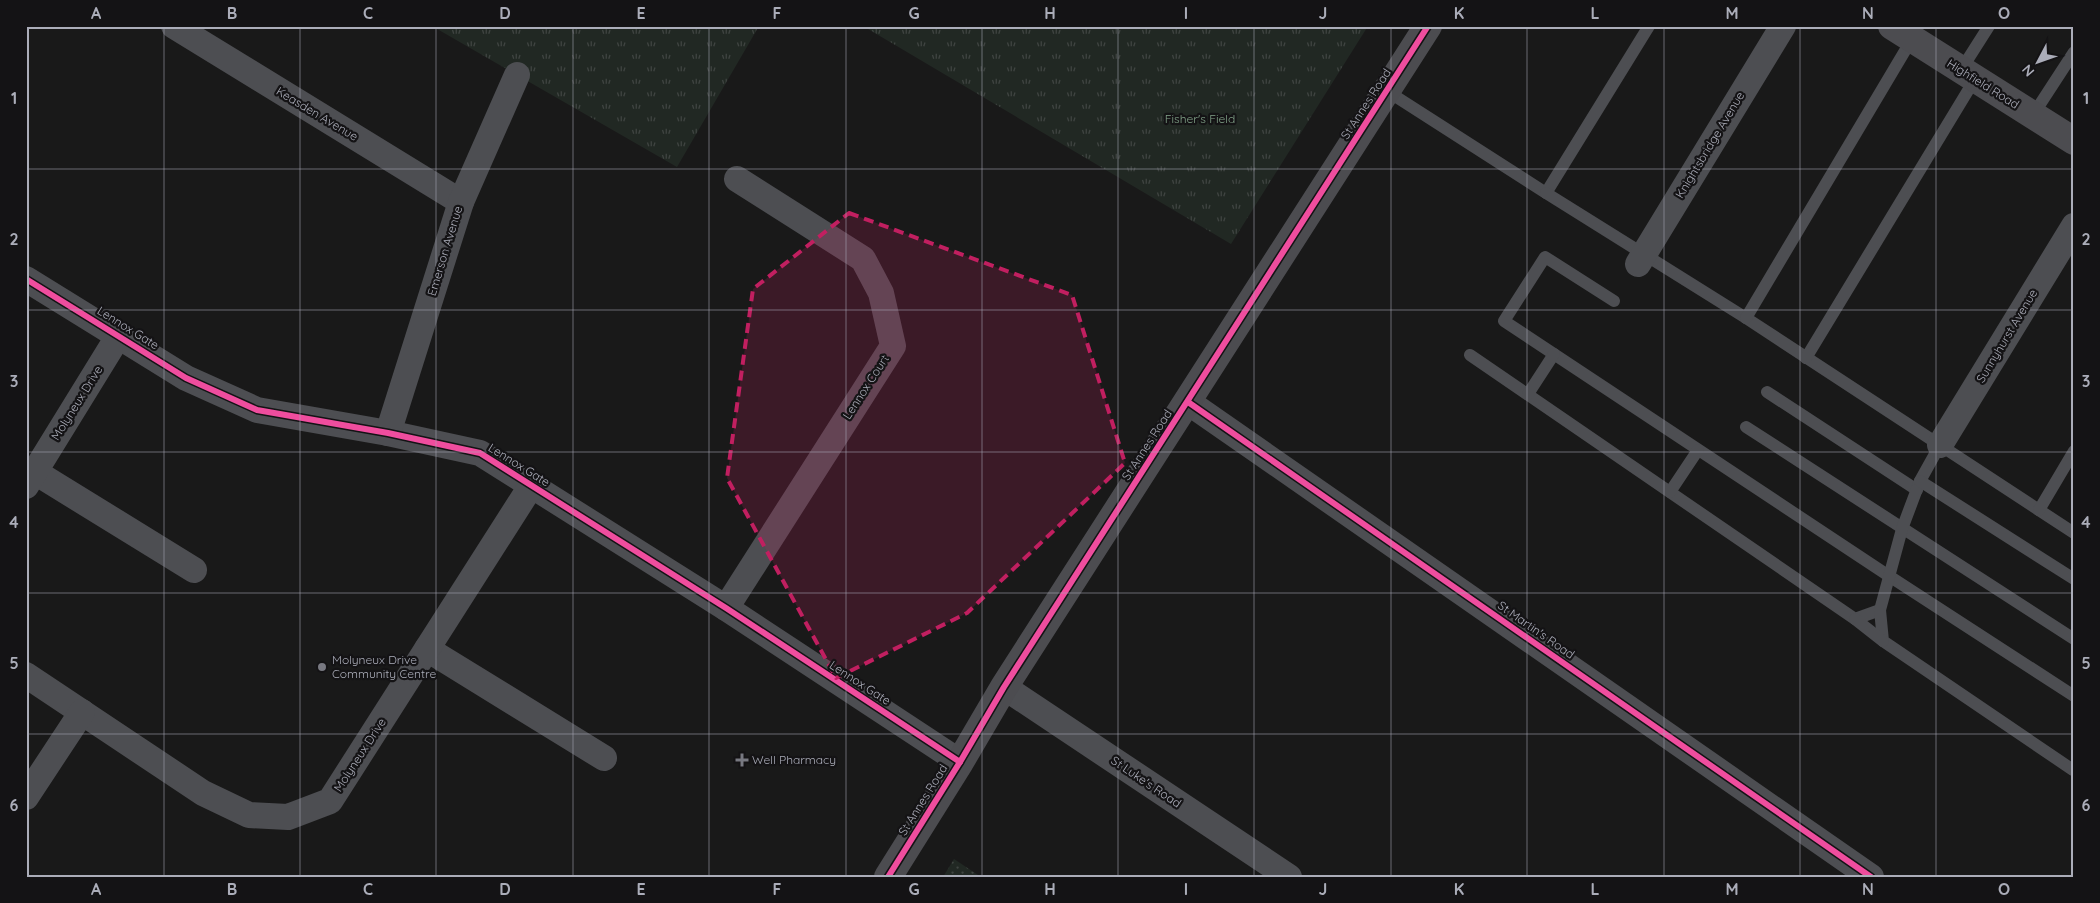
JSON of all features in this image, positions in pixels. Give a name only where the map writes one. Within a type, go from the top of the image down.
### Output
[{"type":"street","name":"Keasden Avenue","points":[[174,26],[461,202]]},
{"type":"street","name":"St Annes Road","points":[[888,877],[960,762],[1004,687],[1428,26]]},
{"type":"street","name":"Knightsbridge Avenue","points":[[1641,259],[1783,26]]},
{"type":"street","name":"Highfield Road","points":[[1902,33],[2074,141]]},
{"type":"street","name":"Emerson Avenue","points":[[388,433],[461,202],[517,75]]},
{"type":"street","name":"Lennox Court","points":[[726,608],[893,346],[881,293],[863,259],[737,178]]},
{"type":"street","name":"Sunnyhurst Avenue","points":[[1940,445],[2074,226]]},
{"type":"street","name":"Lennox Gate","points":[[26,278],[186,378],[257,410],[388,433],[480,453],[726,608],[960,762]]},
{"type":"street","name":"Molyneux Drive","points":[[119,335],[30,479],[194,570]]},
{"type":"street","name":"St Martin's Road","points":[[1188,402],[1871,877]]},
{"type":"street","name":"Molyneux Drive","points":[[26,675],[203,793],[249,815],[288,817],[330,801],[531,486]]},
{"type":"street","points":[[427,650],[604,758]]},
{"type":"street","name":"St Luke's Road","points":[[1004,687],[1289,877]]},
{"type":"street","points":[[26,797],[82,712]]},
{"type":"lane","points":[[1546,194],[1649,26]]},
{"type":"lane","points":[[1806,358],[1968,74],[1989,26]]},
{"type":"lane","points":[[1746,318],[1902,33]]},
{"type":"lane","points":[[2033,115],[2074,52]]},
{"type":"lane","points":[[1387,91],[1546,194],[1641,259],[1746,318],[2074,533]]},
{"type":"lane","points":[[1614,301],[1546,257],[1504,321],[2074,696]]},
{"type":"lane","points":[[1528,394],[1554,354]]},
{"type":"lane","points":[[1470,355],[1855,619],[1883,641],[2073,770],[2074,768]]},
{"type":"lane","points":[[1767,392],[1918,486],[2074,579]]},
{"type":"lane","points":[[1746,427],[2074,639]]},
{"type":"lane","points":[[1883,641],[1880,610],[1902,529],[1918,486],[1940,445]]},
{"type":"lane","points":[[1670,492],[1698,450]]},
{"type":"lane","points":[[2038,510],[2074,452]]},
{"type":"lane","points":[[1855,619],[1880,610]]},
{"type":"highlighted area","points":[[849,213],[1072,295],[1125,463],[967,613],[836,678],[727,478],[753,289]]},
{"type":"green space","points":[[432,26],[759,26],[677,167]]},
{"type":"green space","name":"Fisher's Field","points":[[863,26],[1368,26],[1231,244]]},
{"type":"green space","points":[[954,859],[981,877],[943,877]]},
{"type":"cycle path","points":[[888,877],[960,762],[1004,687],[1428,26]]},
{"type":"cycle path","points":[[26,279],[186,378],[257,410],[388,433],[480,453],[726,608],[960,762]]},
{"type":"cycle path","points":[[1188,402],[1871,877]]},
{"type":"place","name":"Molyneux Drive Community Centre","points":[[322,667]]},
{"type":"place","name":"Well Pharmacy","points":[[742,760]]}]
